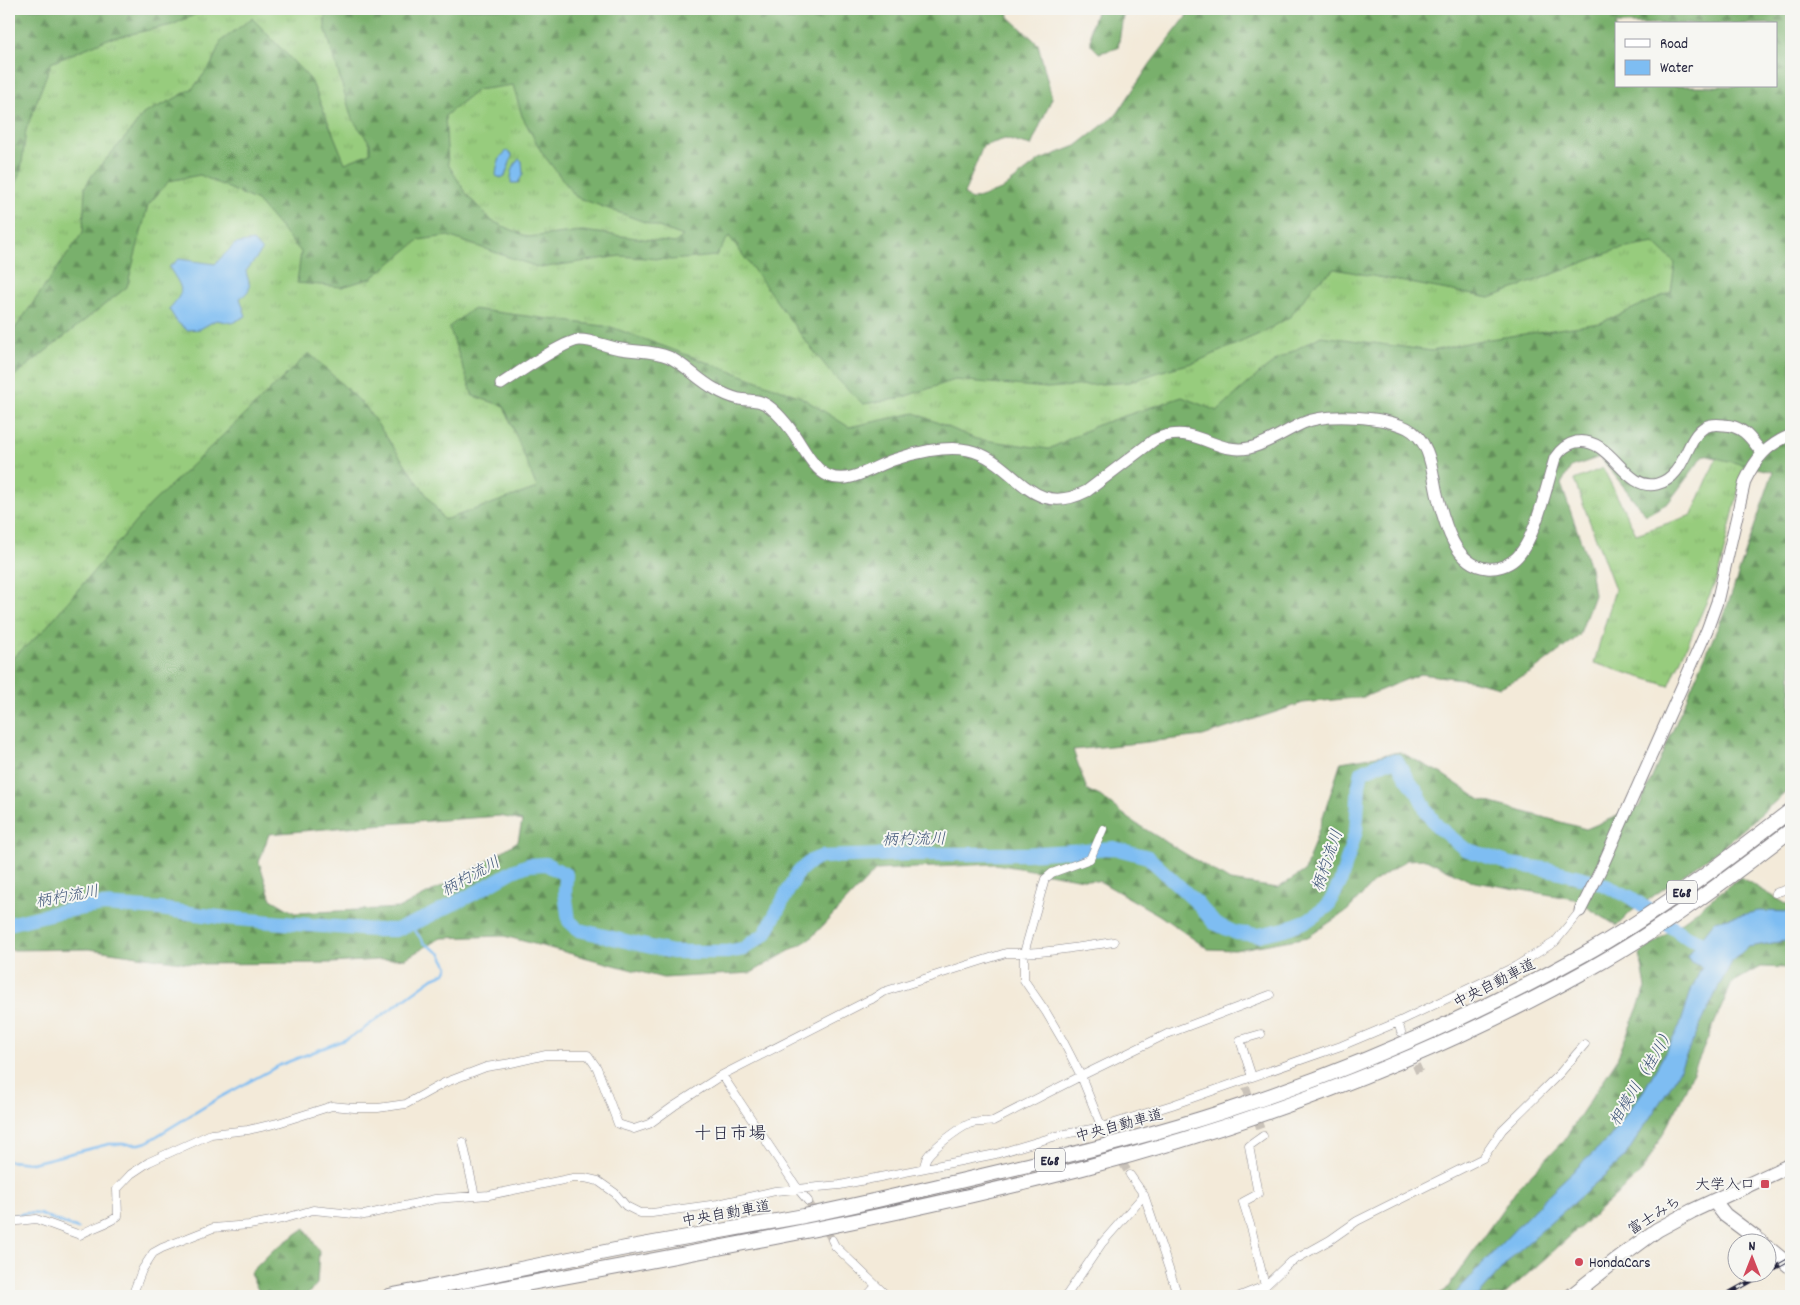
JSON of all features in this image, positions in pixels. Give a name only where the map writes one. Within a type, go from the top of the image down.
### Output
[{"type":"highway","name":"中央自動車道","points":[[389,1296],[625,1248],[804,1216],[915,1192],[1082,1152],[1242,1106],[1386,1051],[1460,1018],[1539,979],[1658,909],[1791,810]]},
{"type":"highway","name":"中央自動車道","points":[[462,1296],[808,1230],[935,1203],[1079,1169],[1247,1119],[1392,1064],[1468,1030],[1545,992],[1631,945],[1752,860],[1791,830]]},
{"type":"highway","name":"富士みち","points":[[1571,1296],[1657,1230],[1791,1164]]},
{"type":"highway","points":[[1714,1201],[1726,1215],[1748,1232]]},
{"type":"highway","points":[[1778,1256],[1791,1267]]},
{"type":"street","points":[[501,384],[560,348],[579,340],[622,349],[650,351],[670,357],[702,382],[726,395],[766,404],[790,428],[809,457],[824,474],[831,477],[849,477],[910,454],[942,449],[966,449],[989,457],[1002,466],[1025,488],[1038,495],[1063,499],[1087,491],[1154,440],[1165,435],[1189,434],[1234,449],[1260,445],[1318,418],[1368,418],[1390,422],[1415,432],[1422,442],[1434,469],[1437,493],[1455,546],[1466,560],[1484,568],[1504,566],[1515,559],[1524,547],[1533,529],[1555,458],[1560,451],[1572,443],[1583,441],[1594,444],[1604,449],[1630,476],[1644,483],[1656,484],[1675,472],[1697,435],[1705,427],[1714,424],[1739,428],[1745,431],[1762,453]]},
{"type":"street","points":[[132,1296],[142,1270],[153,1254],[162,1248],[213,1228],[249,1225],[282,1219],[313,1210],[364,1216],[435,1199],[474,1196],[573,1178],[586,1178],[598,1181],[606,1186],[626,1206],[640,1213],[652,1213],[718,1204],[775,1191],[840,1185],[996,1154],[1060,1135],[1103,1130],[1172,1105],[1245,1083],[1252,1077],[1341,1046],[1398,1022],[1516,966],[1555,942],[1580,911],[1601,869],[1707,630],[1717,602],[1745,481],[1762,453],[1791,435]]},
{"type":"street","points":[[1103,829],[1090,859],[1084,863],[1052,873],[1045,879],[1024,953],[1024,980],[1046,1012],[1081,1076],[1103,1130]]},
{"type":"street","points":[[1775,893],[1791,888]]},
{"type":"street","points":[[9,1222],[36,1219],[80,1235],[118,1216],[117,1190],[131,1174],[149,1162],[211,1134],[248,1130],[278,1123],[332,1106],[378,1108],[406,1104],[444,1083],[486,1067],[546,1055],[588,1055],[597,1068],[618,1124],[634,1128],[649,1124],[722,1076],[883,992],[1006,952],[1024,953],[1114,942]]},
{"type":"street","points":[[924,1168],[926,1158],[931,1152],[970,1124],[993,1121],[1167,1034],[1270,995]]},
{"type":"street","points":[[1398,1022],[1401,1032]]},
{"type":"street","points":[[1252,1077],[1240,1040],[1261,1034]]},
{"type":"street","points":[[1240,1296],[1265,1286],[1289,1263],[1330,1240],[1357,1221],[1483,1158],[1502,1130],[1560,1073],[1585,1044]]},
{"type":"street","points":[[722,1076],[808,1201]]},
{"type":"street","points":[[1264,1136],[1249,1146],[1258,1194],[1243,1202],[1252,1230],[1265,1286]]},
{"type":"street","points":[[463,1142],[474,1196]]},
{"type":"street","points":[[1130,1174],[1144,1195],[1178,1296]]},
{"type":"street","points":[[1066,1296],[1102,1243],[1144,1195]]},
{"type":"street","points":[[832,1240],[835,1246],[886,1296]]},
{"type":"street","points":[[866,1296],[876,1286]]},
{"type":"green space","points":[[9,9],[602,9],[923,247],[1615,86],[1791,340],[617,607],[9,740]]},
{"type":"green space","points":[[9,9],[207,9],[172,25],[108,39],[51,63],[26,130],[21,171],[9,202]]},
{"type":"green space","points":[[325,9],[1008,9],[1009,17],[1038,44],[1052,98],[1031,146],[1005,139],[983,146],[964,194],[971,200],[1001,190],[1040,160],[1076,146],[1117,114],[1150,64],[1186,17],[1188,9],[1791,9],[1791,788],[1719,850],[1632,911],[1617,926],[1574,899],[1470,881],[1426,859],[1407,860],[1375,881],[1348,910],[1308,937],[1235,950],[1208,949],[1159,915],[1101,882],[995,864],[876,870],[810,939],[751,973],[663,978],[504,936],[441,938],[406,958],[332,963],[195,964],[89,949],[9,950],[9,661],[42,632],[149,506],[309,353],[365,406],[444,520],[537,488],[504,406],[473,396],[449,327],[472,309],[611,327],[801,397],[849,427],[915,413],[976,439],[1049,449],[1097,425],[1182,397],[1217,411],[1261,372],[1280,358],[1321,336],[1432,351],[1476,341],[1600,323],[1671,292],[1675,263],[1654,243],[1616,250],[1490,298],[1335,269],[1315,284],[1291,316],[1266,331],[1196,362],[1130,382],[1047,388],[955,380],[897,399],[863,404],[833,375],[804,339],[729,236],[716,256],[671,260],[620,256],[540,268],[448,236],[419,240],[372,278],[342,287],[297,283],[301,252],[257,201],[200,175],[169,181],[148,205],[127,287],[9,380],[9,337],[83,232],[85,187],[93,174],[143,114],[193,88],[211,65],[221,41],[252,18],[311,80],[345,163],[370,153],[370,143],[352,119],[325,27]],"holes":[[[513,85],[522,116],[542,153],[576,197],[683,236],[675,243],[583,231],[528,237],[492,221],[467,195],[448,164],[445,116],[477,90]],[[1704,455],[1773,472],[1728,604],[1639,807],[1586,829],[1481,800],[1442,774],[1400,752],[1341,762],[1305,871],[1278,888],[1230,881],[1135,823],[1100,796],[1087,790],[1073,750],[1203,736],[1303,703],[1364,697],[1420,674],[1470,680],[1500,687],[1532,672],[1579,636],[1594,595],[1590,567],[1561,484],[1571,467],[1600,457],[1646,515],[1668,503]],[[500,816],[522,821],[518,841],[478,867],[400,908],[295,913],[271,899],[259,862],[269,834]]]},
{"type":"green space","points":[[1097,9],[1124,9],[1118,48],[1099,53],[1091,45],[1091,27]]},
{"type":"green space","points":[[1717,457],[1746,459],[1718,576],[1669,686],[1594,663],[1615,589],[1574,480],[1603,468],[1636,534],[1692,515]]},
{"type":"green space","points":[[1740,877],[1788,905],[1791,903],[1791,968],[1760,967],[1732,983],[1681,1100],[1642,1172],[1503,1296],[1436,1296],[1446,1290],[1516,1190],[1564,1140],[1616,1061],[1646,988],[1640,954]]},
{"type":"green space","points":[[305,1228],[319,1251],[317,1284],[306,1296],[261,1296],[250,1273],[272,1251]]},
{"type":"water","points":[[507,151],[512,156],[505,176],[501,178],[496,176],[498,165],[500,159]]},
{"type":"water","points":[[519,159],[522,161],[523,174],[518,183],[511,183],[512,170]]},
{"type":"water","points":[[253,241],[262,251],[246,271],[249,289],[240,298],[246,316],[232,323],[216,320],[200,329],[187,330],[177,322],[169,309],[178,297],[181,289],[169,267],[179,259],[215,264],[235,244]]},
{"type":"water","points":[[1759,911],[1791,912],[1791,940],[1748,947],[1733,960],[1675,1079],[1624,1158],[1515,1254],[1478,1296],[1453,1296],[1552,1191],[1609,1138],[1644,1090],[1680,1026],[1692,988],[1702,967],[1691,962],[1687,956],[1715,921]]},
{"type":"waterway","name":"柄杓流川","points":[[9,924],[58,912],[103,905],[160,909],[226,918],[296,924],[396,930],[475,893],[513,871],[528,865],[546,864],[566,875],[565,892],[569,921],[579,930],[672,952],[727,952],[743,949],[765,934],[798,872],[811,861],[821,857],[911,854],[1026,854],[1114,848],[1148,857],[1197,903],[1214,923],[1236,933],[1259,935],[1285,929],[1308,920],[1328,906],[1340,883],[1356,831],[1359,785],[1362,772],[1383,762],[1397,761],[1438,827],[1465,849],[1510,864],[1552,870],[1598,882],[1630,897],[1683,935],[1716,948]]},
{"type":"waterway","points":[[9,1161],[32,1163],[109,1144],[140,1144],[147,1142],[219,1098],[280,1065],[358,1033],[433,978],[445,973],[448,967],[441,954],[424,943],[411,925]]},
{"type":"waterway","points":[[9,1217],[26,1213],[39,1214],[78,1229]]},
{"type":"tunnel","points":[[1411,1054],[1420,1074]]},
{"type":"tunnel","points":[[1246,1087],[1263,1136]]},
{"type":"tunnel","points":[[1104,1133],[1130,1175]]},
{"type":"tunnel","points":[[808,1201],[832,1240]]},
{"type":"railway","points":[[1724,1296],[1791,1259]]},
{"type":"place","name":"大学入口","points":[[1765,1184]]},
{"type":"place","name":"HondaCars","points":[[1579,1262]]},
{"type":"district","name":"十日市場","points":[[730,1133]]},
{"type":"water label","name":"相模川（桂川）","points":[[1641,1076]]}]
